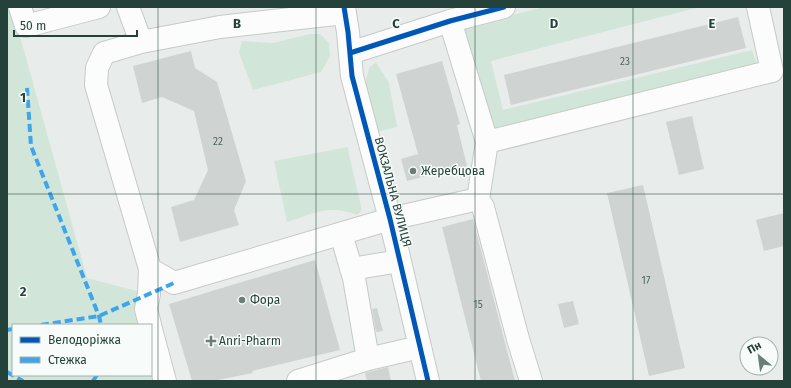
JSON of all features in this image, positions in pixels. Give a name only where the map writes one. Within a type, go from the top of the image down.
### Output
[{"type":"street","points":[[20,7],[26,26],[99,7]]},
{"type":"street","points":[[128,7],[141,42]]},
{"type":"street","points":[[487,142],[772,71],[776,51],[758,7]]},
{"type":"street","points":[[350,53],[496,8]]},
{"type":"street","points":[[150,324],[146,309],[149,294],[150,269],[96,85],[97,68],[104,52],[141,42],[220,27],[344,10]]},
{"type":"street","name":"ВОКЗАЛЬНА ВУЛИЦЯ","points":[[344,10],[352,76],[390,219],[428,381]]},
{"type":"street","points":[[450,21],[487,142],[478,199],[483,207],[518,339],[531,381]]},
{"type":"street","points":[[150,269],[174,283],[390,219],[478,199]]},
{"type":"street","points":[[341,234],[351,269],[368,359]]},
{"type":"street","points":[[351,269],[400,261]]},
{"type":"street","points":[[152,332],[166,381]]},
{"type":"street","points":[[298,381],[368,359],[420,347]]},
{"type":"green space","points":[[7,7],[12,7],[87,278],[137,291],[145,324],[12,324],[12,376],[152,376],[152,354],[158,381],[7,381]]},
{"type":"green space","points":[[544,7],[700,7],[491,61],[503,110],[752,50],[759,70],[489,134],[459,28]]},
{"type":"green space","points":[[310,34],[320,34],[329,43],[330,56],[321,72],[253,90],[239,53],[242,41],[273,43]]},
{"type":"green space","points":[[376,62],[389,83],[397,127],[373,133],[363,94],[369,68]]},
{"type":"green space","points":[[348,147],[362,210],[357,215],[338,210],[322,211],[287,222],[274,161]]},
{"type":"building","points":[[738,17],[746,48],[511,105],[504,75]]},
{"type":"building","points":[[191,51],[195,68],[217,82],[246,181],[234,210],[239,225],[180,242],[171,207],[194,200],[208,170],[194,111],[162,97],[142,103],[133,66]]},
{"type":"building","points":[[442,61],[460,124],[457,125],[467,166],[407,181],[401,159],[418,154],[396,74]]},
{"type":"building","points":[[692,116],[704,169],[679,175],[666,122]]},
{"type":"building","points":[[643,185],[685,368],[649,376],[607,193]]},
{"type":"building","points":[[784,213],[784,246],[764,251],[756,220]]},
{"type":"building","points":[[473,219],[515,381],[481,381],[442,227]]},
{"type":"building","points":[[315,260],[340,350],[252,371],[253,373],[213,381],[192,381],[169,304]]},
{"type":"building","points":[[573,301],[579,324],[564,328],[558,304]]},
{"type":"building","points":[[377,308],[383,331],[376,332],[372,309]]},
{"type":"building","points":[[388,367],[391,381],[367,381],[365,373]]},
{"type":"marked path","points":[[27,88],[31,146],[99,316],[101,324]]},
{"type":"marked path","points":[[47,324],[99,316],[174,283]]},
{"type":"marked path","points":[[7,330],[12,329]]},
{"type":"marked path","points":[[7,372],[12,375]]},
{"type":"marked path","points":[[14,376],[23,381]]},
{"type":"marked path","points":[[93,381],[96,376]]},
{"type":"cycle path","points":[[344,7],[352,76],[390,219],[428,381]]},
{"type":"cycle path","points":[[350,53],[450,21],[504,7]]},
{"type":"place","name":"Жеребцова","points":[[413,171]]},
{"type":"place","name":"Фора","points":[[242,300]]},
{"type":"place","name":"Anri-Pharm","points":[[211,341]]}]
